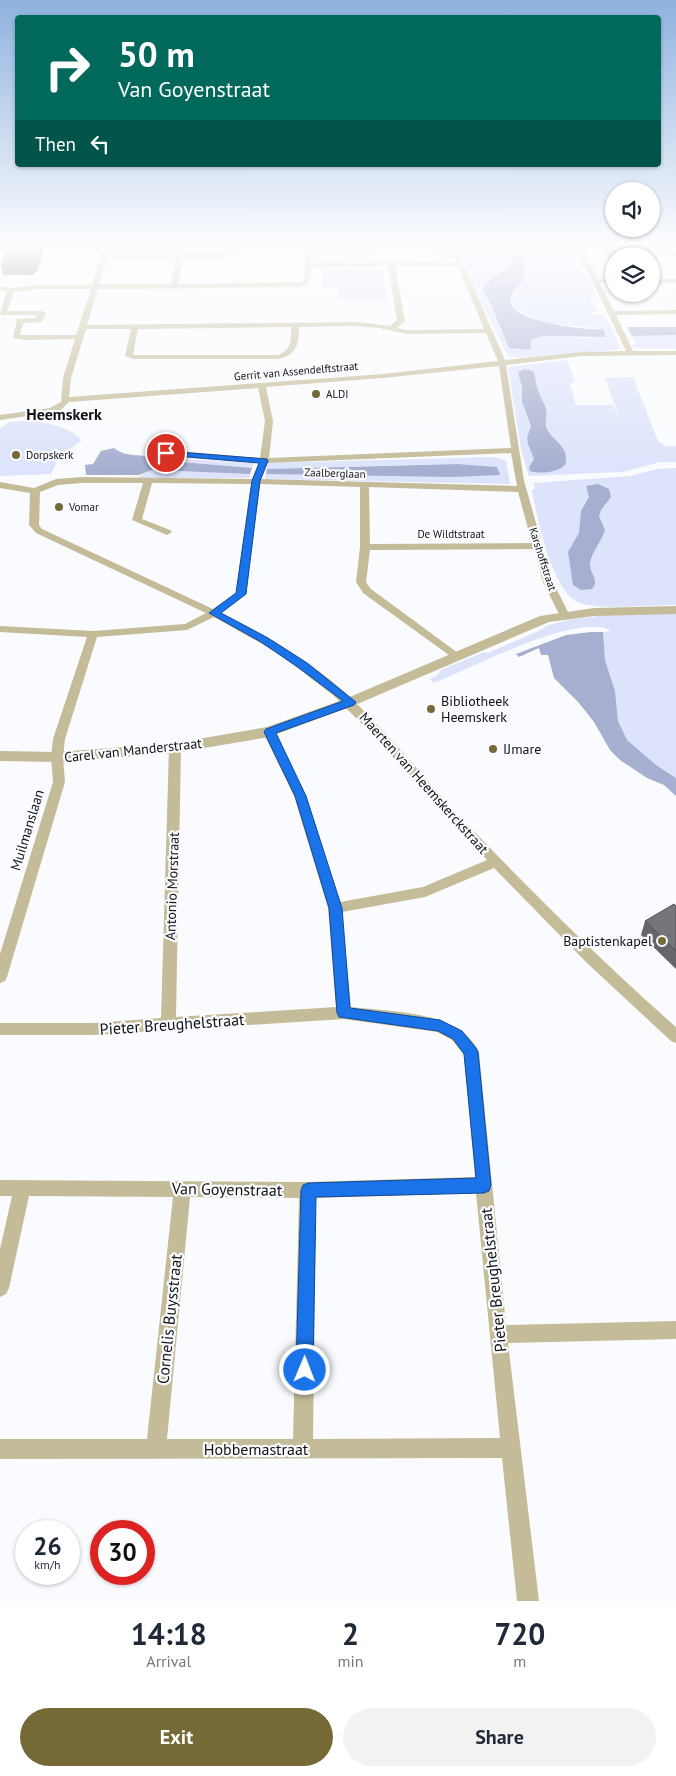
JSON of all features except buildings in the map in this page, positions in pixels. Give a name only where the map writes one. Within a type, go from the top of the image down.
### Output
[{"type":"street","points":[[20,322],[16,336],[26,338],[79,337]]},
{"type":"street","points":[[0,418],[64,406],[67,378],[84,322]]},
{"type":"street","points":[[391,329],[400,322]]},
{"type":"street","name":"Karshoffstraat","points":[[486,322],[502,362],[514,450],[537,546],[548,582],[564,614]]},
{"type":"street","points":[[616,322],[630,352]]},
{"type":"street","points":[[82,327],[358,324],[407,332],[490,331]]},
{"type":"street","points":[[135,327],[129,356],[132,358],[279,357],[289,354],[293,350],[295,325]]},
{"type":"street","name":"Gerrit van Assendelftstraat","points":[[66,400],[383,376],[582,354],[676,353]]},
{"type":"street","points":[[0,629],[93,634],[187,627],[214,613],[241,594],[256,481],[264,461],[269,421],[262,386]]},
{"type":"street","name":"Zaalberglaan","points":[[166,453],[264,461],[514,450]]},
{"type":"street","name":"Zaalberglaan","points":[[35,491],[66,480],[256,481],[522,489]]},
{"type":"street","points":[[148,480],[137,520],[167,532]]},
{"type":"street","points":[[0,485],[35,491]]},
{"type":"street","points":[[364,485],[365,547],[361,582],[366,591],[457,656]]},
{"type":"street","name":"Maerten van Heemskerckstraat","points":[[35,491],[34,525],[40,532],[214,613],[279,650],[316,674],[350,702],[496,862],[584,951],[676,1036]]},
{"type":"street","name":"De Wildtstraat","points":[[365,547],[537,546]]},
{"type":"street","points":[[350,702],[545,619],[564,614],[587,612],[676,610]]},
{"type":"street","name":"Muilmanslaan","points":[[0,977],[59,782],[57,757],[59,739],[93,634]]},
{"type":"street","name":"Carel van Manderstraat","points":[[0,756],[57,757],[176,748],[270,732],[350,702]]},
{"type":"street","points":[[270,732],[300,796],[335,908],[344,1013]]},
{"type":"street","name":"Antonio Morstraat","points":[[168,1024],[176,748]]},
{"type":"street","points":[[335,908],[424,892],[496,862]]},
{"type":"street","name":"Pieter Breughelstraat","points":[[0,1029],[93,1029],[344,1013],[440,1026],[457,1035],[471,1052],[498,1334],[528,1601]]},
{"type":"street","name":"Van Goyenstraat","points":[[0,1188],[308,1190],[484,1185]]},
{"type":"street","name":"Cornelis Buysstraat","points":[[156,1450],[182,1188]]},
{"type":"street","points":[[0,1288],[22,1189]]},
{"type":"street","points":[[303,1449],[308,1190]]},
{"type":"street","points":[[498,1334],[676,1330]]},
{"type":"street","name":"Hobbemastraat","points":[[0,1449],[512,1448]]},
{"type":"shaded area","points":[[491,322],[499,322],[513,349],[528,350],[531,340],[543,336],[592,338],[603,329],[544,322],[608,322],[620,347],[616,350],[516,358],[508,356]]},
{"type":"shaded area","points":[[498,322],[543,322],[567,327],[603,329],[606,337],[543,336],[531,340],[531,348],[529,350],[509,348]]},
{"type":"shaded area","points":[[627,327],[676,327],[676,335],[632,336]]},
{"type":"shaded area","points":[[676,335],[676,349],[634,348],[631,345],[637,344],[632,336]]},
{"type":"shaded area","points":[[567,360],[575,381],[570,384],[576,405],[613,405],[621,422],[605,378],[633,377],[658,441],[665,446],[676,446],[676,462],[660,462],[622,472],[529,476],[521,449],[508,367]],"holes":[[[525,369],[530,370],[546,411],[544,423],[548,431],[559,443],[529,467],[534,459],[527,437],[531,426],[522,402]]]},
{"type":"shaded area","points":[[525,369],[533,371],[537,388],[546,409],[548,431],[566,454],[565,465],[553,471],[544,473],[530,471],[529,467],[534,459],[527,437],[531,426],[522,402],[522,387],[518,372]]},
{"type":"shaded area","points":[[10,422],[46,423],[60,427],[73,433],[81,441],[59,457],[51,474],[0,476],[0,428]]},
{"type":"shaded area","points":[[114,448],[130,455],[147,456],[158,460],[252,468],[250,474],[152,470],[139,475],[86,475],[85,465],[93,464],[101,451]]},
{"type":"shaded area","points":[[152,457],[254,463],[252,468],[158,460]]},
{"type":"shaded area","points":[[494,457],[506,461],[510,484],[265,479],[266,474],[499,475],[497,467],[458,464],[267,469],[268,463]]},
{"type":"shaded area","points":[[458,464],[497,467],[500,475],[453,477],[266,474],[267,469]]},
{"type":"shaded area","points":[[676,468],[676,605],[600,606],[580,603],[570,596],[553,569],[547,552],[534,502],[532,490],[535,489],[534,483],[630,476],[657,469]]},
{"type":"shaded area","points":[[152,470],[250,474],[249,478],[137,478]]},
{"type":"shaded area","points":[[598,484],[609,489],[611,497],[601,510],[599,516],[605,530],[590,563],[595,583],[592,589],[581,590],[573,585],[568,552],[579,533],[581,511],[589,497],[586,486]]},
{"type":"shaded area","points":[[676,613],[676,778],[656,765],[627,741],[618,721],[615,691],[605,660],[603,632],[611,631],[596,627],[575,629],[550,635],[497,655],[434,683],[429,679],[436,676],[441,670],[484,652],[488,653],[552,624],[573,619],[595,617],[596,615]]},
{"type":"shaded area","points":[[603,632],[605,660],[615,691],[618,721],[627,740],[656,765],[676,778],[676,796],[664,785],[647,778],[620,760],[610,750],[594,722],[579,703],[554,678],[548,655],[541,655],[539,648],[519,657],[516,654],[566,635]]},
{"type":"place","name":"ALDI","points":[[316,394]]},
{"type":"place","name":"Dorpskerk","points":[[16,455]]},
{"type":"place","name":"Vomar","points":[[59,507]]},
{"type":"place","name":"Bibliotheek Heemskerk","points":[[431,709]]},
{"type":"place","name":"IJmare","points":[[493,749]]},
{"type":"place","name":"Baptistenkapel","points":[[662,941]]},
{"type":"district","name":"Heemskerk","points":[[64,414]]},
{"type":"route","points":[[166,453],[264,461],[256,481],[241,594],[214,613],[264,640],[303,665],[350,702],[270,732],[300,796],[335,908],[344,1013],[440,1026],[457,1035],[471,1052],[484,1185],[308,1190],[305,1370]]}]
